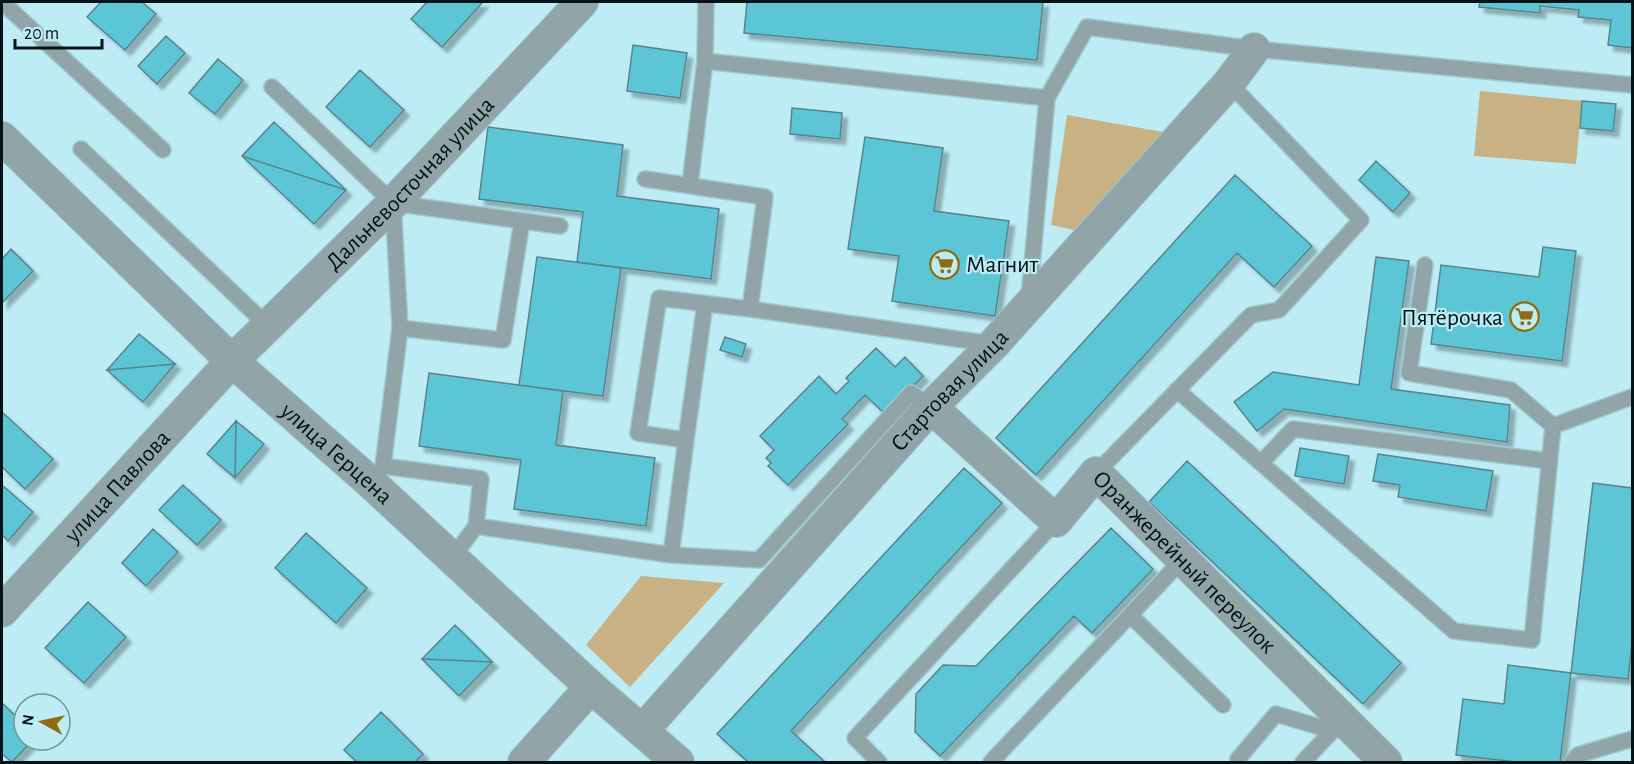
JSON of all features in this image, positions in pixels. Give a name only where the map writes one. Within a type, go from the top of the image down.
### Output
[{"type":"street","name":"Дальневосточная улица","points":[[232,361],[393,203],[582,2]]},
{"type":"street","name":"Стартовая улица","points":[[642,731],[931,408],[993,345],[1229,83],[1254,49]]},
{"type":"street","name":"улица Герцена","points":[[2,138],[232,361],[376,474],[452,558],[591,687],[678,762]]},
{"type":"street","name":"улица Павлова","points":[[2,611],[232,361]]},
{"type":"street","points":[[931,408],[1056,521]]},
{"type":"street","name":"Оранжерейный переулок","points":[[1056,521],[1096,473],[1183,559],[1338,725],[1386,762]]},
{"type":"street","points":[[524,762],[591,687]]},
{"type":"lane","points":[[2,2],[163,150]]},
{"type":"lane","points":[[690,184],[705,61],[706,2]]},
{"type":"lane","points":[[1029,304],[1047,98],[1087,27],[1254,49],[1632,85]]},
{"type":"lane","points":[[705,61],[1047,98]]},
{"type":"lane","points":[[1096,473],[1251,315],[1279,310],[1361,220],[1229,83]]},
{"type":"lane","points":[[272,87],[393,203],[561,226]]},
{"type":"lane","points":[[81,149],[268,326]]},
{"type":"lane","points":[[645,179],[765,196],[750,309]]},
{"type":"lane","points":[[393,203],[400,328],[376,474],[481,479],[476,526],[452,558]]},
{"type":"lane","points":[[400,328],[503,340],[522,221]]},
{"type":"lane","points":[[1425,265],[1409,373],[1511,390],[1553,426]]},
{"type":"lane","points":[[686,440],[638,433],[659,298],[993,345]]},
{"type":"lane","points":[[671,555],[705,304]]},
{"type":"lane","points":[[1177,390],[1454,631],[1532,640],[1553,426]]},
{"type":"lane","points":[[476,526],[671,555],[759,560],[911,393],[931,408]]},
{"type":"lane","points":[[1553,426],[1632,397]]},
{"type":"lane","points":[[1261,463],[1293,429],[1549,461]]},
{"type":"lane","points":[[879,762],[855,738],[1056,521]]},
{"type":"lane","points":[[992,762],[1183,559]]},
{"type":"lane","points":[[1130,615],[1223,705]]},
{"type":"lane","points":[[1239,762],[1238,759],[1276,714],[1338,725]]},
{"type":"lane","points":[[1303,762],[1338,725]]},
{"type":"lane","points":[[1572,762],[1578,755],[1632,739]]},
{"type":"shaded area","points":[[1480,91],[1582,101],[1576,164],[1474,156]]},
{"type":"shaded area","points":[[1067,115],[1163,132],[1079,231],[1051,225]]},
{"type":"shaded area","points":[[641,576],[724,583],[630,687],[586,645]]},
{"type":"building","points":[[101,2],[142,2],[156,14],[125,50],[87,17]]},
{"type":"building","points":[[427,2],[483,2],[442,47],[411,19]]},
{"type":"building","points":[[747,2],[1043,2],[1037,60],[744,33]]},
{"type":"building","points":[[1480,2],[1632,2],[1632,48],[1608,45],[1611,20],[1578,17],[1579,10],[1540,6],[1540,13],[1479,7]]},
{"type":"building","points":[[166,36],[185,53],[157,84],[138,66]]},
{"type":"building","points":[[633,45],[687,53],[680,98],[627,91]]},
{"type":"building","points":[[218,59],[243,80],[215,114],[189,93]]},
{"type":"building","points":[[360,70],[404,110],[370,147],[326,107]]},
{"type":"building","points":[[1582,101],[1616,104],[1613,131],[1580,128]]},
{"type":"building","points":[[792,108],[842,113],[840,139],[790,134]]},
{"type":"building","points":[[274,122],[346,190],[242,156]]},
{"type":"building","points":[[488,127],[623,145],[617,196],[719,209],[711,279],[577,262],[583,212],[479,199]]},
{"type":"building","points":[[865,137],[943,148],[934,211],[1009,221],[995,316],[892,301],[899,256],[848,249]]},
{"type":"building","points":[[242,156],[346,190],[314,224]]},
{"type":"building","points":[[1376,161],[1410,193],[1393,212],[1359,180]]},
{"type":"building","points":[[1235,175],[1312,246],[1274,287],[1237,253],[1036,475],[996,438]]},
{"type":"building","points":[[1543,247],[1576,251],[1562,361],[1431,344],[1441,265],[1539,277]]},
{"type":"building","points":[[11,249],[33,271],[2,303],[2,259]]},
{"type":"building","points":[[537,257],[621,268],[603,396],[519,385]]},
{"type":"building","points":[[1376,257],[1409,261],[1391,389],[1510,405],[1507,442],[1284,409],[1257,431],[1234,402],[1273,372],[1359,385]]},
{"type":"building","points":[[139,334],[175,364],[107,370]]},
{"type":"building","points":[[725,337],[746,344],[742,357],[720,350]]},
{"type":"building","points":[[876,348],[895,367],[905,357],[923,376],[885,414],[865,395],[842,419],[848,424],[788,485],[768,466],[771,463],[766,458],[774,450],[760,436],[819,376],[836,394],[849,381],[846,378]]},
{"type":"building","points":[[175,364],[143,402],[107,370]]},
{"type":"building","points":[[429,373],[563,391],[556,445],[655,458],[646,526],[514,509],[521,460],[419,446]]},
{"type":"building","points":[[2,412],[53,459],[25,489],[2,467]]},
{"type":"building","points":[[236,421],[235,478],[207,454]]},
{"type":"building","points":[[236,421],[264,444],[235,478]]},
{"type":"building","points":[[1300,448],[1349,456],[1344,484],[1295,476]]},
{"type":"building","points":[[1378,454],[1493,471],[1486,511],[1398,497],[1400,485],[1373,481]]},
{"type":"building","points":[[1187,461],[1401,663],[1363,704],[1149,502]]},
{"type":"building","points":[[964,468],[1002,503],[791,731],[825,762],[748,762],[717,734]]},
{"type":"building","points":[[1593,483],[1632,488],[1632,643],[1628,679],[1571,673]]},
{"type":"building","points":[[2,485],[33,512],[8,541],[2,535]]},
{"type":"building","points":[[183,485],[221,520],[197,545],[159,510]]},
{"type":"building","points":[[1111,528],[1153,569],[1092,633],[1074,616],[940,756],[915,732],[916,694],[943,665],[976,666]]},
{"type":"building","points":[[153,529],[178,552],[146,586],[122,563]]},
{"type":"building","points":[[306,533],[367,588],[336,623],[275,568]]},
{"type":"building","points":[[88,602],[126,637],[84,683],[45,648]]},
{"type":"building","points":[[455,625],[492,662],[422,659]]},
{"type":"building","points":[[422,659],[492,662],[459,696]]},
{"type":"building","points":[[1508,665],[1571,673],[1560,762],[1516,762],[1456,755],[1463,699],[1504,704]]},
{"type":"building","points":[[2,703],[12,713],[12,752],[22,752],[12,762],[2,754]]},
{"type":"building","points":[[381,712],[423,754],[415,762],[357,762],[344,750]]},
{"type":"place","name":"Магнит","points":[[945,264]]},
{"type":"place","name":"Пятёрочка","points":[[1524,317]]}]
